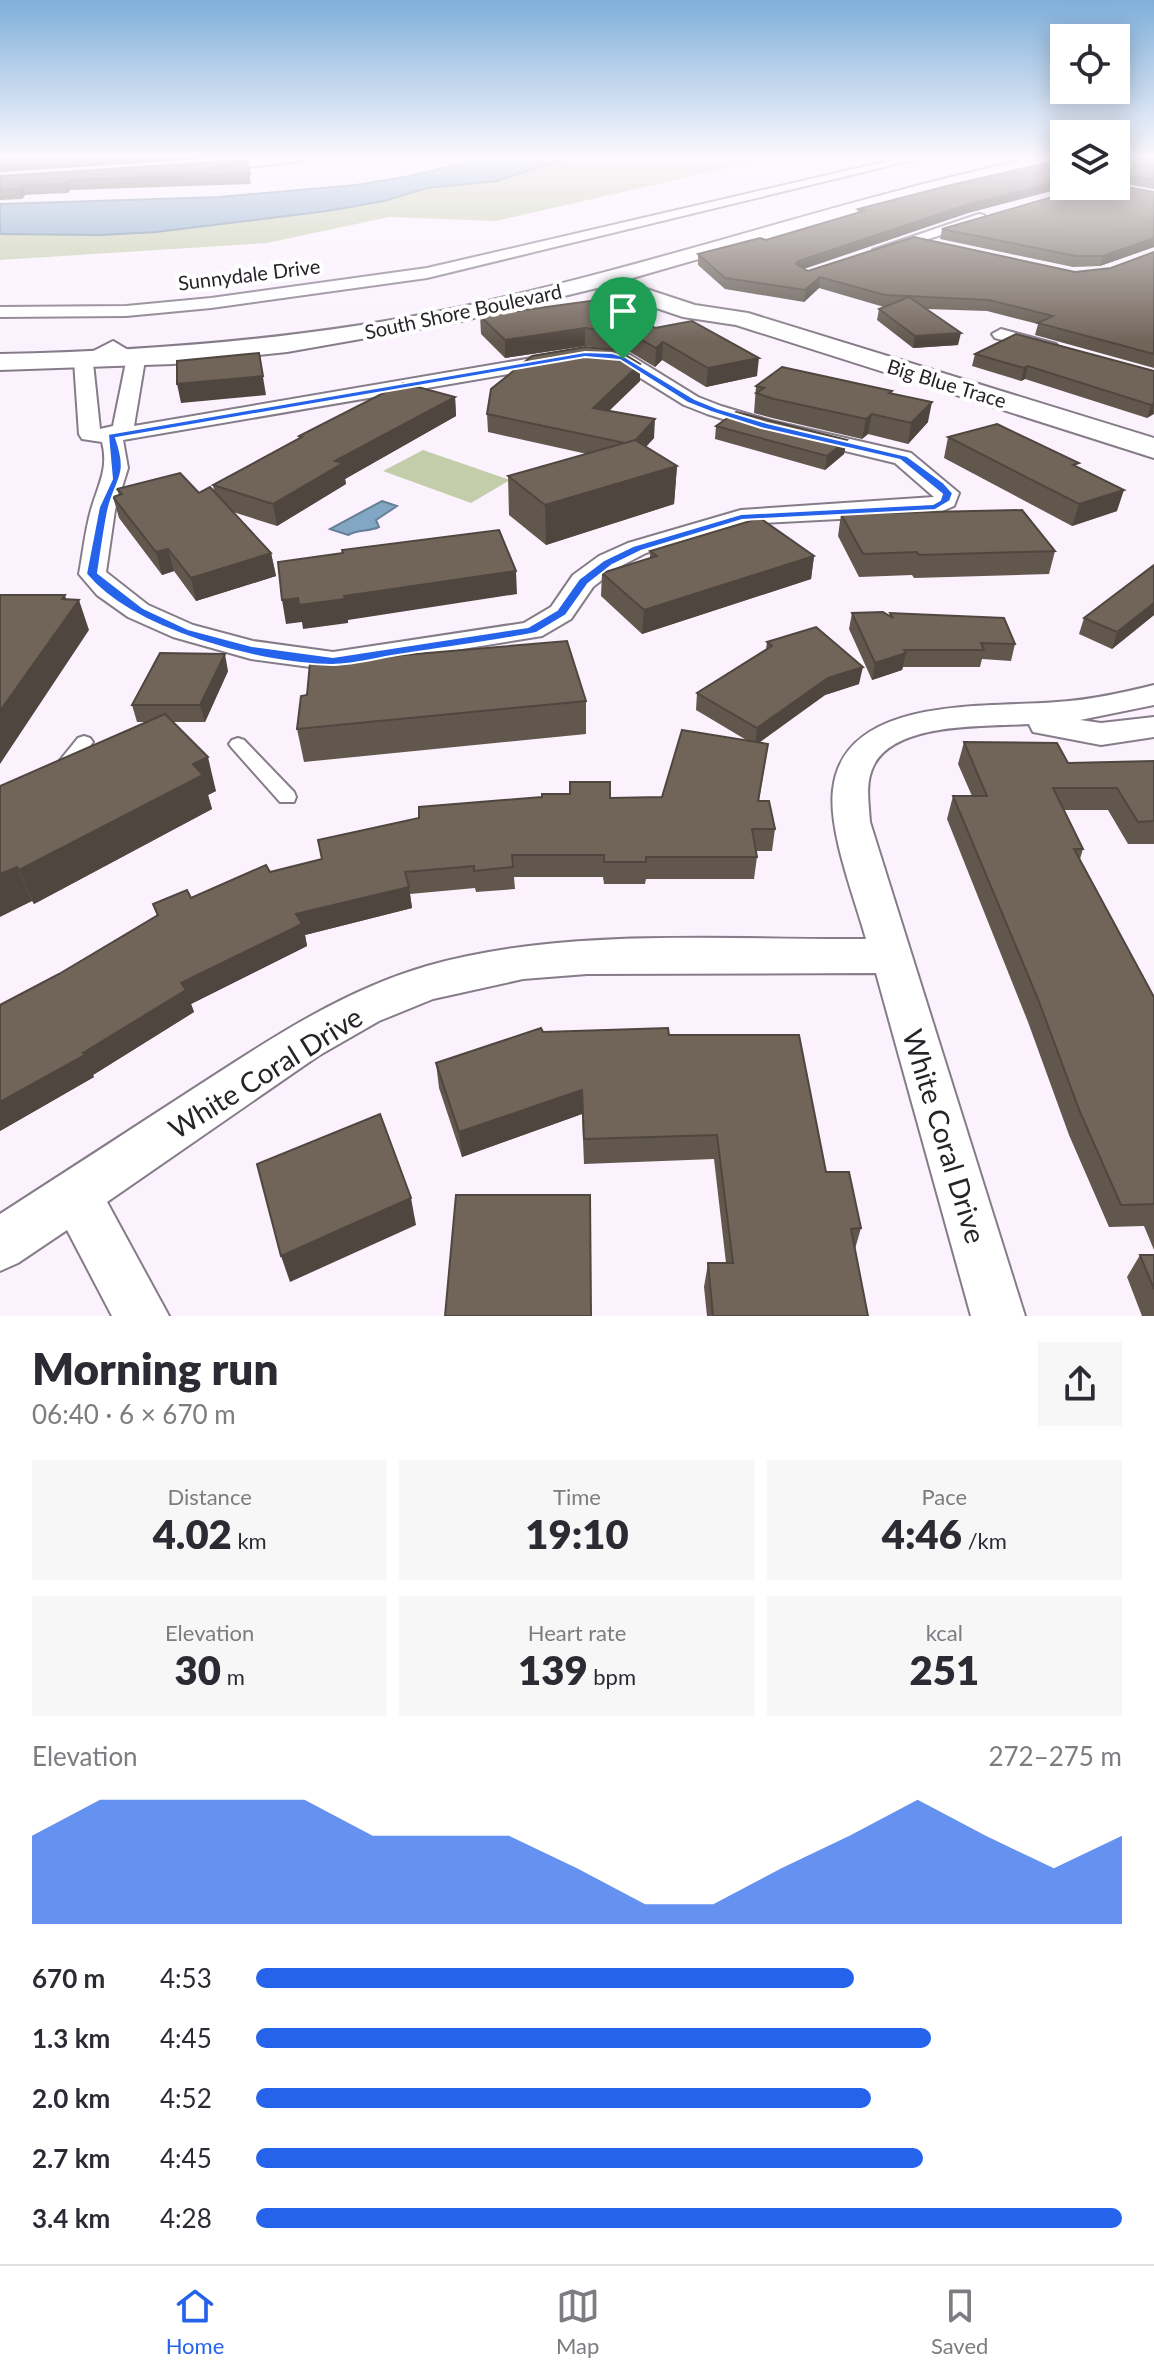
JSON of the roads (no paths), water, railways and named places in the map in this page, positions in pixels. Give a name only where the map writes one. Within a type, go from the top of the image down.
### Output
[{"type":"street","name":"Sunnydale Drive","points":[[0,312],[126,311],[227,301],[427,273],[658,219]]},
{"type":"street","name":"South Shore Boulevard","points":[[0,348],[124,353],[372,332],[459,315],[585,272],[761,219]]},
{"type":"street","points":[[623,274],[808,219]]},
{"type":"street","points":[[866,254],[975,219]]},
{"type":"street","points":[[912,239],[942,246]]},
{"type":"street","name":"South Shore Boulevard","points":[[0,362],[83,361],[350,320],[585,272]]},
{"type":"street","name":"Big Blue Trace","points":[[585,272],[623,274],[727,308],[739,318]]},
{"type":"street","name":"Big Blue Trace","points":[[585,272],[692,312],[739,318],[1154,448]]},
{"type":"street","points":[[1001,334],[1062,351]]},
{"type":"street","points":[[111,436],[123,429],[124,353]]},
{"type":"street","points":[[83,361],[90,434],[111,436],[598,354],[623,359],[691,401],[714,410],[765,426],[903,458],[947,493],[945,501],[935,507],[757,514],[726,521],[637,548],[608,562],[583,581],[561,613],[532,630],[333,661],[251,650],[183,631],[138,611],[92,574],[104,507],[117,479],[116,453],[111,436]]},
{"type":"street","name":"White Coral Drive","points":[[998,1316],[852,822],[850,784],[856,767],[879,740],[896,730],[938,718],[1086,710],[1154,695]]},
{"type":"street","name":"White Coral Drive","points":[[988,716],[1101,734],[1154,727]]},
{"type":"street","name":"White Coral Drive","points":[[0,1245],[302,1042],[364,1008],[428,983],[523,962],[587,957],[892,956]]},
{"type":"street","points":[[75,1195],[142,1316]]},
{"type":"lane","points":[[51,776],[75,756],[84,742]]},
{"type":"lane","points":[[238,744],[287,797]]},
{"type":"water","points":[[0,219],[258,219],[156,232],[0,234]]},
{"type":"water","points":[[382,501],[397,506],[376,520],[379,527],[348,535],[330,529]]}]
